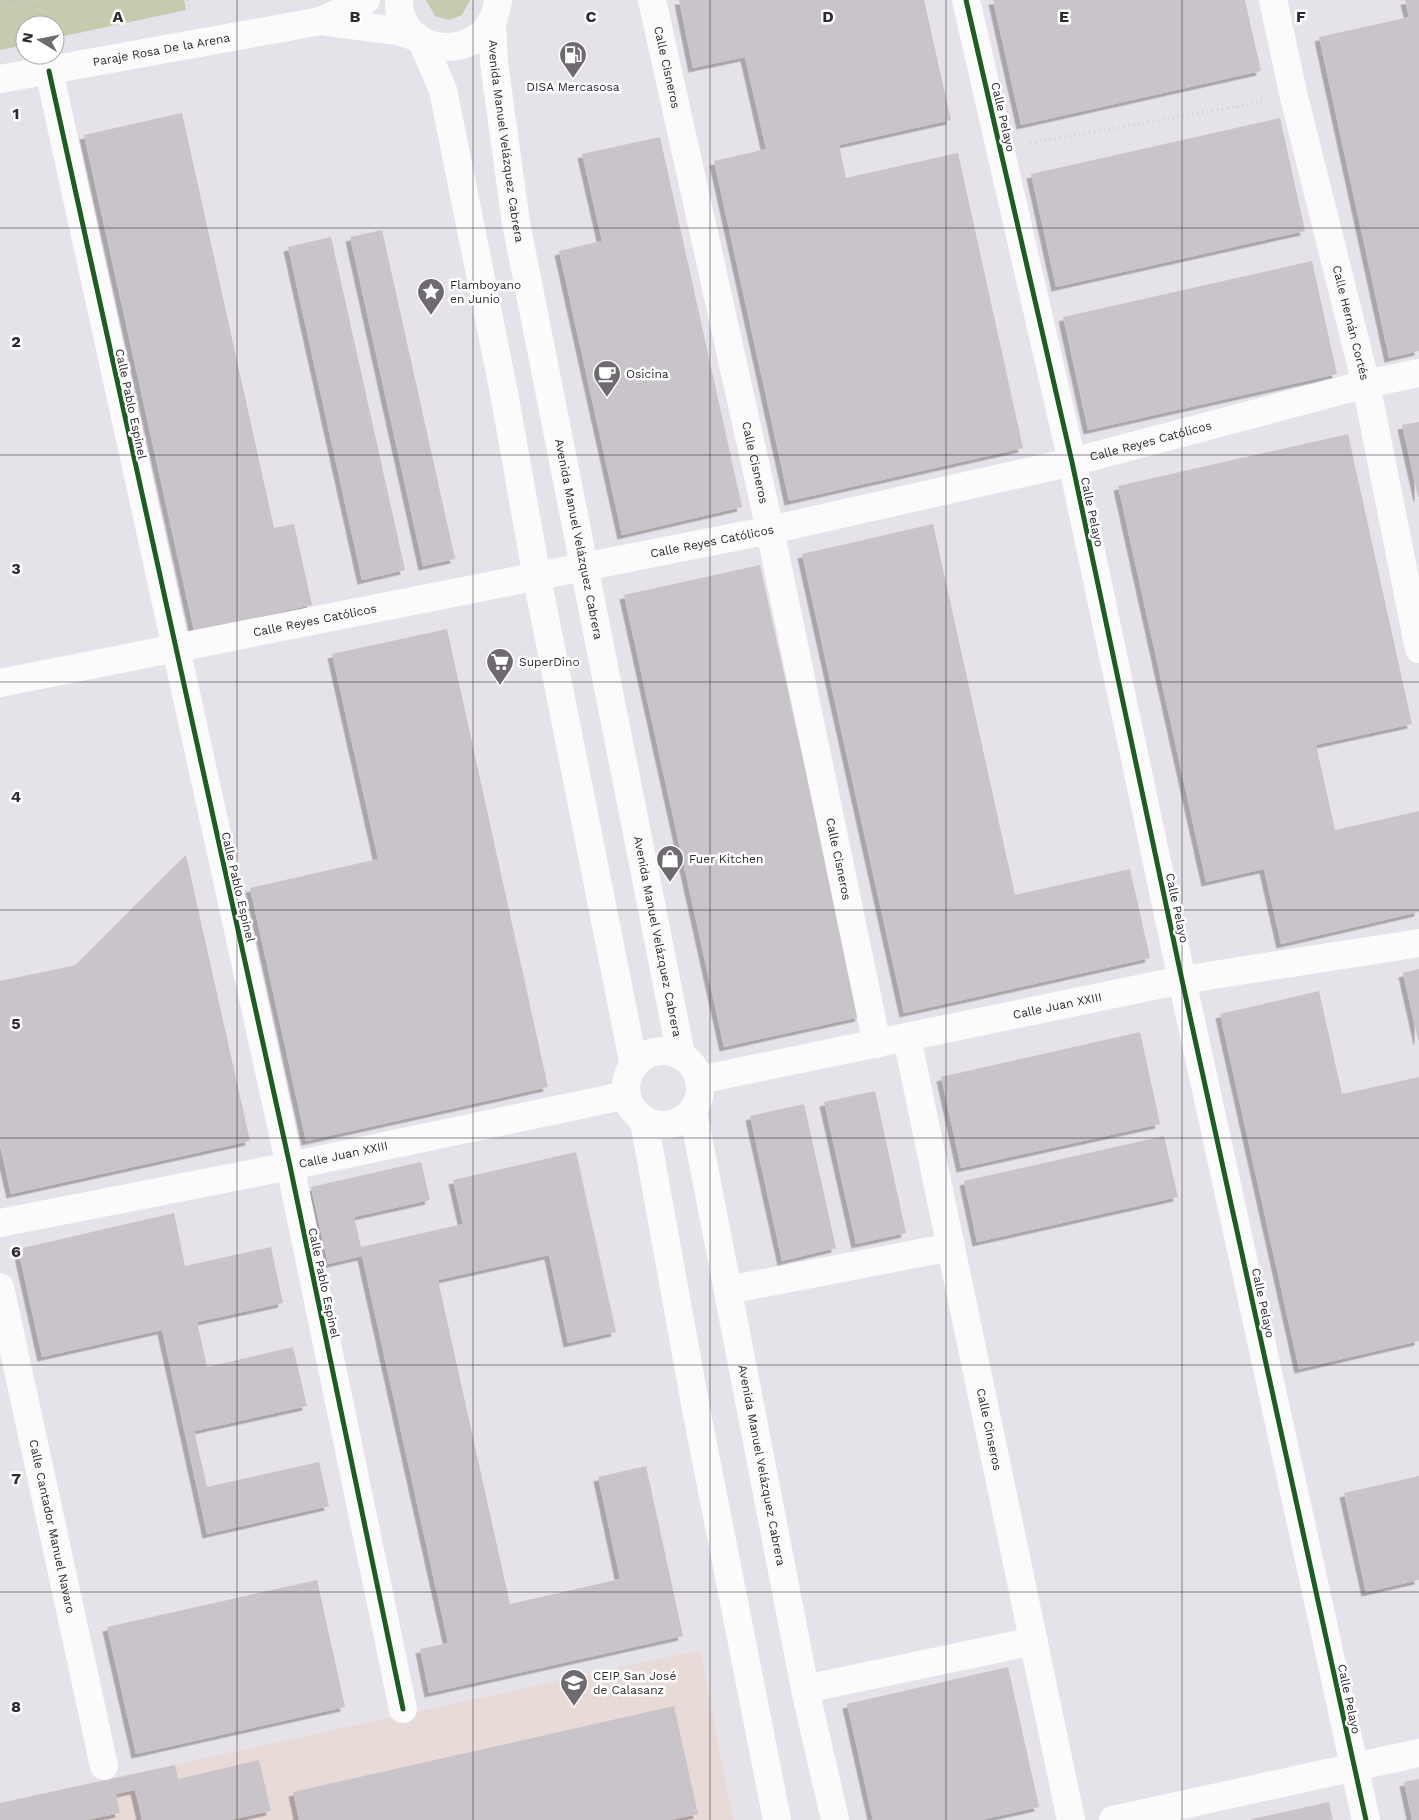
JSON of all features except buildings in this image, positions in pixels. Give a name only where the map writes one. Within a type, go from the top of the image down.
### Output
[{"type":"street","name":"Paraje Rosa De la Arena","points":[[0,78],[321,21],[366,0]]},
{"type":"street","points":[[398,0],[403,20],[420,39],[443,90],[504,393],[537,578],[634,1066]]},
{"type":"street","name":"Calle Cisneros","points":[[652,0],[770,530],[877,1044]]},
{"type":"street","name":"Calle Pelayo","points":[[966,0],[1072,462],[1182,980],[1366,1820]]},
{"type":"street","name":"Calle Hernán Cortés","points":[[1273,0],[1294,97],[1366,384],[1419,650]]},
{"type":"street","name":"Paraje Rosa De la Arena","points":[[321,21],[397,31],[437,47],[453,48],[468,44],[482,35],[495,11]]},
{"type":"street","name":"Avenida Manuel Velázquez Cabrera","points":[[495,11],[494,63],[516,223],[681,1055]]},
{"type":"street","name":"Calle Pablo Espinel","points":[[49,70],[174,649],[290,1166],[403,1709]]},
{"type":"street","name":"Calle Reyes Católicos","points":[[0,683],[537,578],[770,530],[1072,462],[1366,384],[1419,373]]},
{"type":"street","name":"Calle Juan XXIII","points":[[699,1080],[1182,980],[1419,943]]},
{"type":"street","name":"Calle Cinseros","points":[[907,1038],[1071,1820]]},
{"type":"street","points":[[668,1051],[681,1055],[693,1066],[699,1080],[698,1100],[693,1111],[684,1120],[672,1125],[660,1126],[644,1121],[637,1115],[627,1095],[629,1076],[634,1066],[653,1052],[668,1051]]},
{"type":"street","name":"Calle Juan XXIII","points":[[0,1223],[290,1166],[627,1095]]},
{"type":"street","name":"Avenida Manuel Velázquez Cabrera","points":[[693,1111],[805,1690],[835,1820]]},
{"type":"street","points":[[644,1121],[696,1409],[777,1820]]},
{"type":"street","points":[[728,1290],[951,1247]]},
{"type":"street","name":"Calle Cantador Manuel Navaro","points":[[0,1287],[104,1766]]},
{"type":"street","points":[[805,1690],[1034,1641]]},
{"type":"street","points":[[1113,1820],[1419,1753]]},
{"type":"path","points":[[0,9],[40,0]]},
{"type":"path","points":[[188,0],[190,8]]},
{"type":"path","points":[[1000,148],[1294,97]]},
{"type":"shaded area","name":"CEIP San José de Calasanz","points":[[700,1650],[733,1820],[0,1820],[0,1803]]},
{"type":"green space","points":[[0,0],[184,0],[186,10],[65,36],[65,15],[15,15],[15,47],[0,50]]},
{"type":"green space","points":[[426,0],[470,0],[462,15],[449,20],[435,16]]},
{"type":"cycle path","points":[[966,0],[1072,462],[1182,980],[1366,1820]]},
{"type":"cycle path","points":[[49,71],[290,1166],[403,1709]]},
{"type":"place","name":"DISA Mercasosa","points":[[573,79]]},
{"type":"place","name":"Flamboyano en Junio","points":[[431,316]]},
{"type":"place","name":"Osicina","points":[[607,398]]},
{"type":"place","name":"SuperDino","points":[[500,686]]},
{"type":"place","name":"Fuer Kitchen","points":[[670,883]]},
{"type":"place","name":"CEIP San José de Calasanz","points":[[574,1707]]}]
